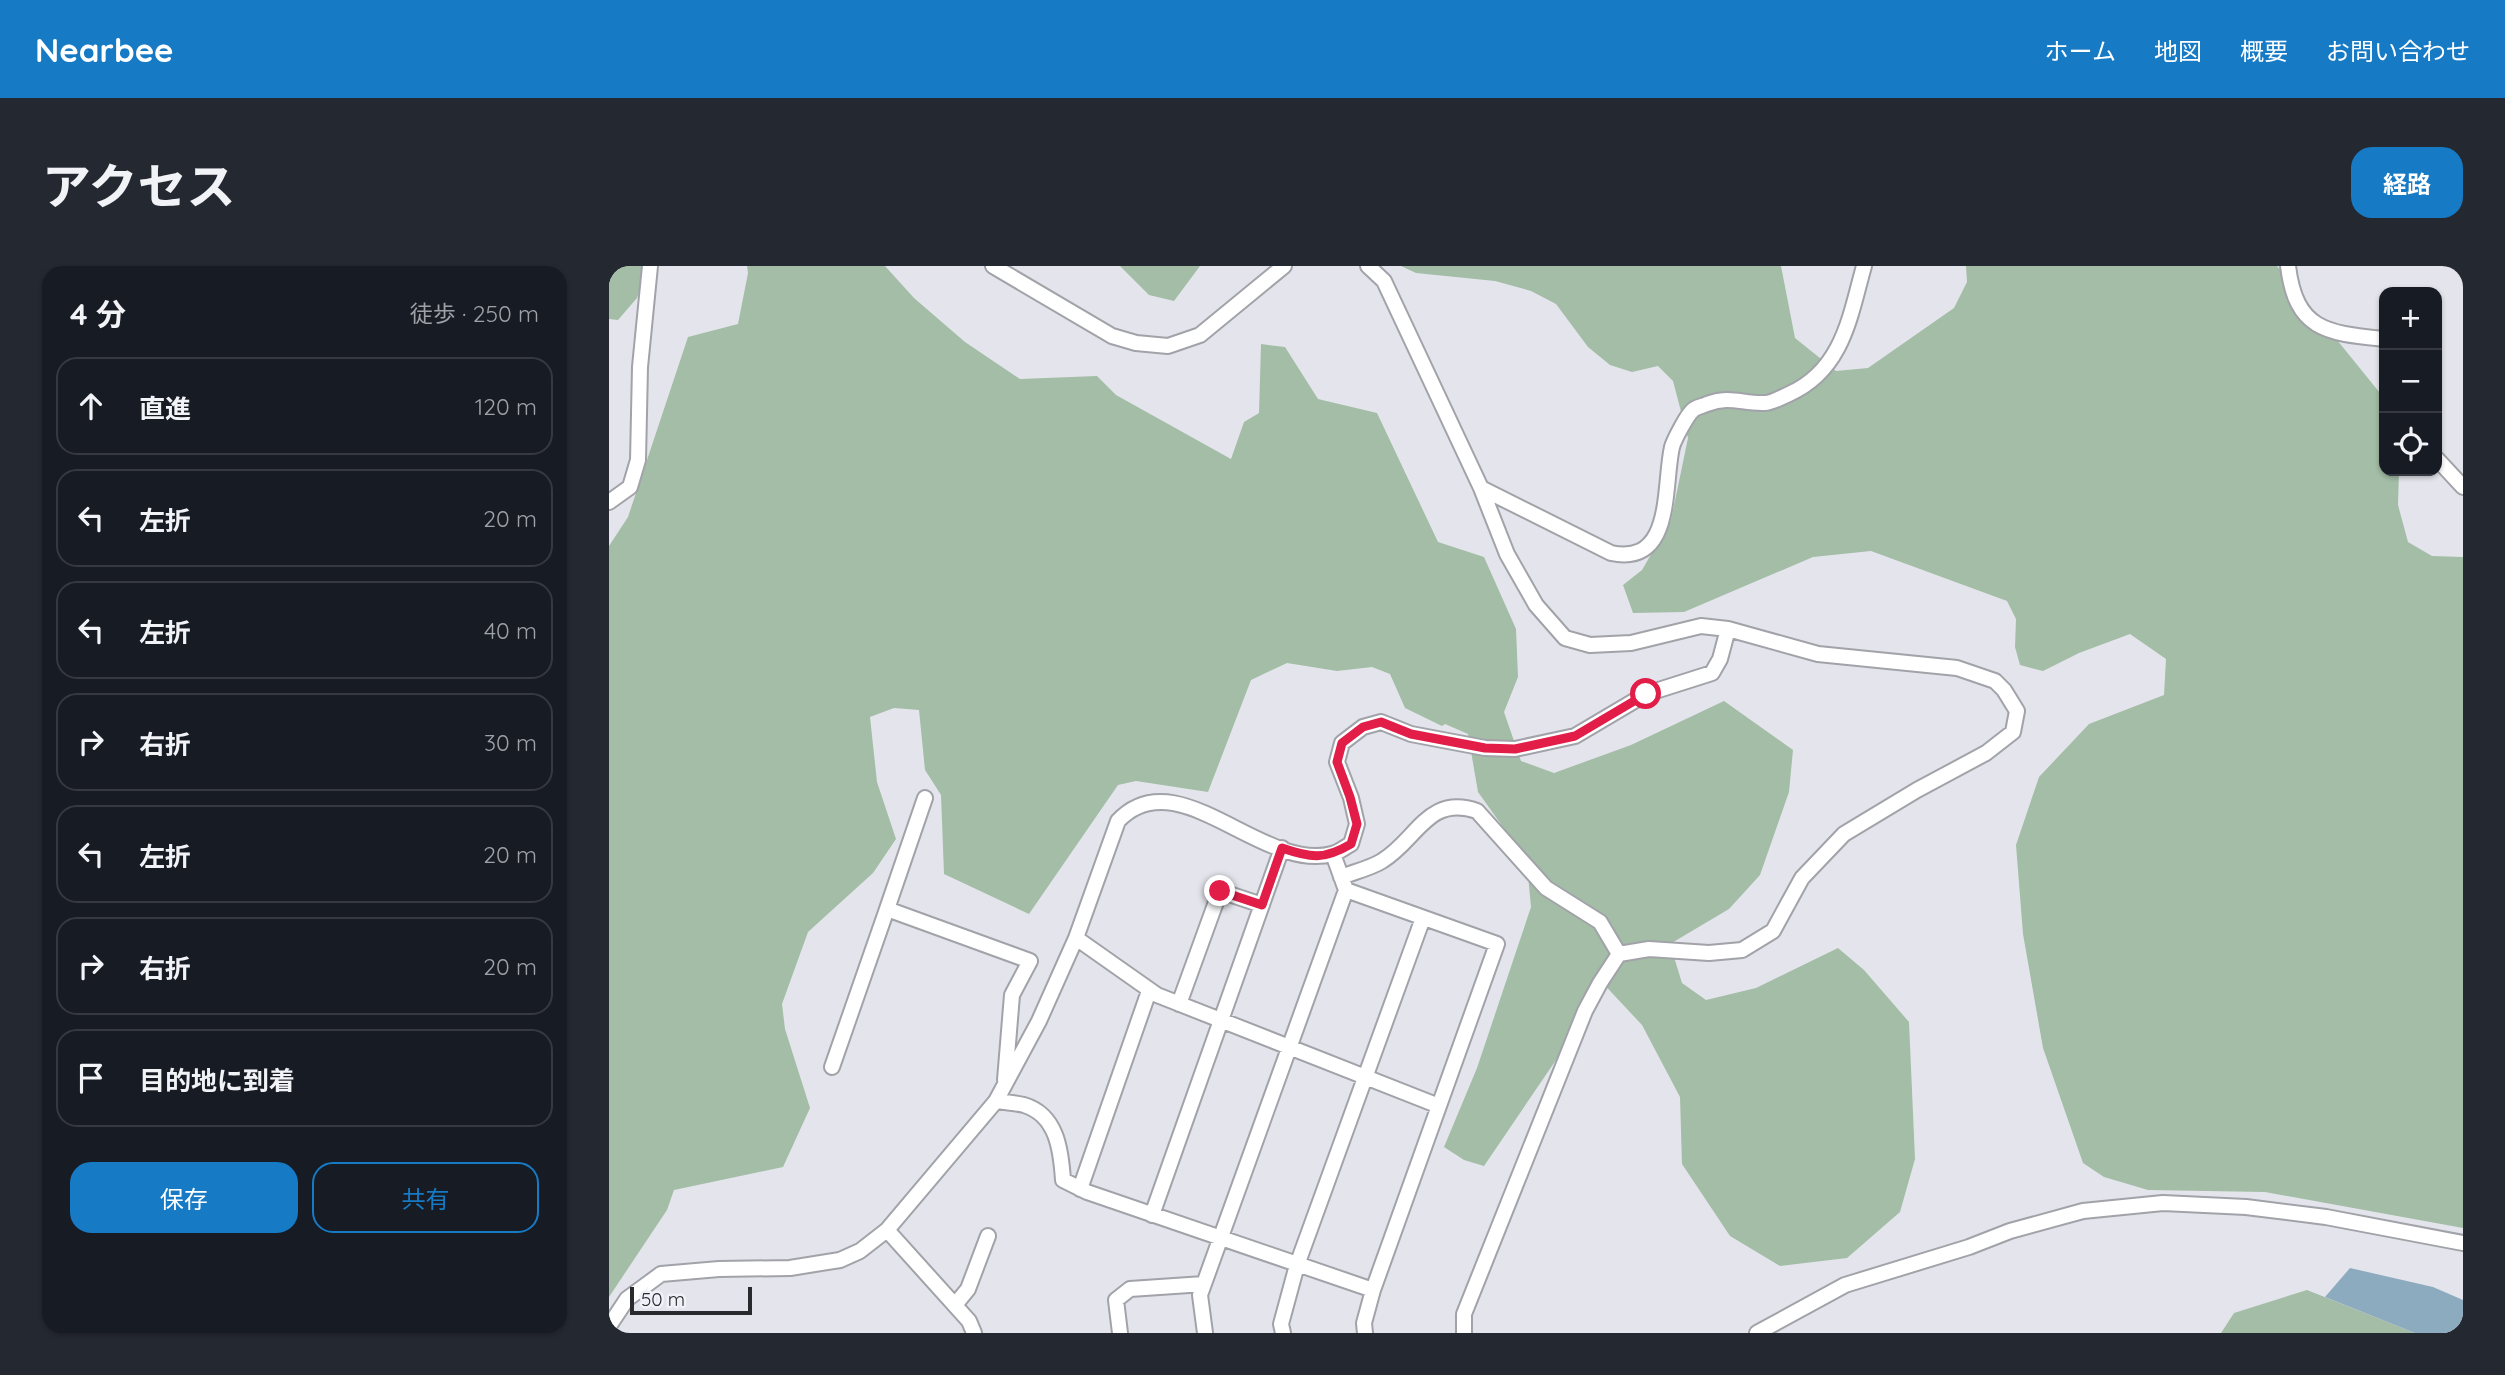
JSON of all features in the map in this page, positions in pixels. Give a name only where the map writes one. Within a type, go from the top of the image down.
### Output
[{"type":"street","points":[[609,502],[630,487],[638,460],[639,367],[650,266]]},
{"type":"street","points":[[993,266],[1112,336],[1136,343],[1168,346],[1200,335],[1283,266]]},
{"type":"street","points":[[1368,266],[1384,281],[1481,488],[1507,554],[1536,605],[1565,638],[1590,645],[1631,643],[1701,626],[1728,629],[1818,653],[1957,668],[1995,681],[2017,711],[2013,732],[1986,753],[1844,834],[1802,878],[1773,931],[1742,950],[1709,953],[1649,948],[1619,954],[1585,1011],[1464,1314],[1464,1333]]},
{"type":"street","points":[[1481,488],[1611,553],[1622,555],[1641,552],[1651,545],[1661,525],[1673,444],[1693,410],[1721,398],[1767,403],[1798,390],[1833,359],[1845,331],[1864,266]]},
{"type":"street","points":[[2288,266],[2291,292],[2311,322],[2345,335],[2379,338]]},
{"type":"street","points":[[2442,464],[2463,487]]},
{"type":"street","points":[[609,1326],[627,1299],[661,1274],[719,1269],[790,1268],[840,1260],[860,1251],[887,1230],[996,1101],[1039,1021],[1076,938],[1118,821],[1128,810],[1147,802],[1173,803],[1201,810],[1248,836],[1307,857],[1333,854],[1351,844],[1357,824],[1337,762],[1342,743],[1363,727],[1381,722],[1411,734],[1485,748],[1515,749],[1575,736],[1646,694],[1712,673],[1720,659],[1728,629]]},
{"type":"street","points":[[832,1067],[925,798]]},
{"type":"street","points":[[1344,883],[1383,861],[1438,810],[1462,806],[1477,811],[1546,888],[1600,922],[1619,954]]},
{"type":"street","points":[[1151,1215],[1282,848]]},
{"type":"street","points":[[1205,1333],[1200,1295],[1289,1047],[1344,883],[1333,854]]},
{"type":"street","points":[[1344,883],[1423,918],[1497,944],[1373,1290],[1364,1323],[1366,1333]]},
{"type":"street","points":[[1178,1003],[1220,891],[1262,905]]},
{"type":"street","points":[[887,909],[1030,961],[1012,995],[1005,1085]]},
{"type":"street","points":[[1283,1333],[1281,1324],[1297,1265],[1423,918]]},
{"type":"street","points":[[1076,938],[1149,991],[1439,1106]]},
{"type":"street","points":[[1080,1189],[1149,991]]},
{"type":"street","points":[[996,1101],[1026,1105],[1048,1119],[1061,1147],[1063,1180],[1080,1189],[1373,1290]]},
{"type":"street","points":[[1757,1333],[1845,1285],[1969,1247],[2010,1231],[2083,1211],[2163,1203],[2246,1207],[2326,1217],[2463,1242]]},
{"type":"street","points":[[887,1230],[969,1321],[974,1333]]},
{"type":"street","points":[[955,1305],[968,1289],[988,1236]]},
{"type":"street","points":[[1120,1333],[1116,1300],[1131,1289],[1204,1284]]},
{"type":"green space","points":[[609,266],[648,266],[637,298],[618,320],[609,319]]},
{"type":"green space","points":[[747,266],[885,266],[914,298],[965,342],[1020,379],[1097,376],[1116,395],[1231,459],[1244,422],[1259,413],[1261,344],[1285,347],[1318,399],[1377,413],[1438,542],[1484,557],[1516,629],[1518,677],[1504,712],[1521,761],[1554,773],[1631,745],[1724,701],[1793,750],[1789,792],[1760,875],[1729,909],[1670,944],[1682,983],[1706,1000],[1756,988],[1838,948],[1864,970],[1909,1022],[1915,1159],[1900,1212],[1847,1258],[1780,1266],[1730,1236],[1682,1164],[1680,1097],[1642,1025],[1598,978],[1556,1060],[1484,1166],[1464,1160],[1444,1147],[1477,1068],[1531,907],[1528,875],[1520,851],[1478,792],[1468,734],[1445,724],[1442,726],[1405,708],[1390,674],[1372,667],[1337,671],[1287,663],[1251,680],[1208,792],[1136,781],[1118,785],[1029,914],[944,874],[941,795],[925,770],[919,710],[894,708],[870,717],[877,782],[896,839],[873,873],[808,932],[782,1004],[785,1029],[810,1108],[783,1167],[674,1190],[667,1210],[609,1297],[609,546],[628,517],[688,337],[738,324]]},
{"type":"green space","points":[[1120,266],[1200,266],[1174,301],[1149,295]]},
{"type":"green space","points":[[1401,266],[1781,266],[1795,338],[1836,371],[1868,368],[1954,308],[1967,282],[1966,266],[2277,266],[2379,392],[2379,476],[2399,476],[2398,505],[2408,542],[2432,556],[2463,557],[2463,1228],[2265,1192],[2148,1190],[2104,1177],[2083,1163],[2043,1048],[2023,934],[2016,845],[2039,777],[2089,724],[2164,695],[2166,659],[2130,634],[2079,653],[2043,671],[2020,665],[2015,647],[2016,619],[2007,601],[1871,551],[1813,557],[1684,612],[1633,613],[1623,585],[1642,570],[1671,520],[1688,438],[1673,381],[1658,366],[1632,372],[1610,365],[1588,347],[1556,304],[1531,291],[1495,281],[1416,273]]},
{"type":"green space","points":[[2307,1290],[2415,1333],[2221,1333],[2234,1313]]},
{"type":"water","points":[[2350,1268],[2433,1287],[2463,1300],[2463,1333],[2415,1333],[2325,1297]]},
{"type":"route","points":[[1220,891],[1262,905],[1282,848],[1307,857],[1333,854],[1351,844],[1357,824],[1337,762],[1342,743],[1363,727],[1381,722],[1411,734],[1485,748],[1515,749],[1575,736],[1646,694]]}]
